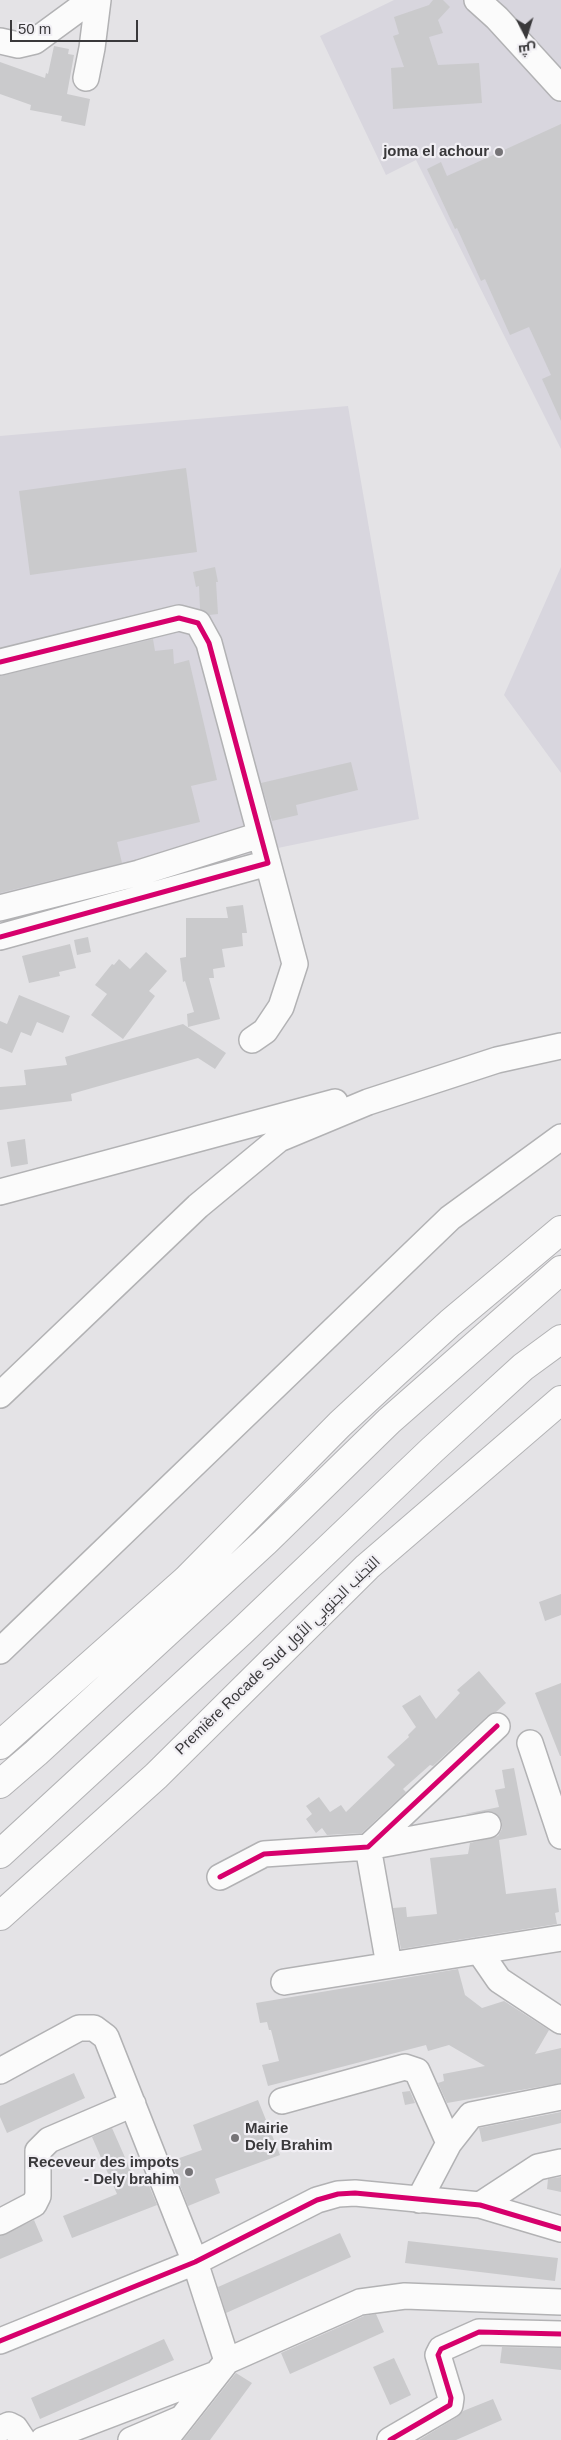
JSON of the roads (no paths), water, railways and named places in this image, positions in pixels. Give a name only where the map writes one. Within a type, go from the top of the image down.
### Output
[{"type":"highway","points":[[0,1745],[186,1580],[327,1437],[395,1373],[450,1323],[561,1230]]},
{"type":"highway","points":[[0,1784],[265,1542],[389,1421],[561,1270]]},
{"type":"highway","points":[[0,1854],[241,1632],[453,1431],[523,1367],[561,1339]]},
{"type":"highway","name":"Première Rocade Sud التجنب الجنوبي الأول","points":[[0,1916],[156,1776],[367,1567],[561,1400]]},
{"type":"street","points":[[0,41],[18,45],[35,41],[92,0]]},
{"type":"street","points":[[86,78],[98,0]]},
{"type":"street","points":[[477,0],[497,18],[561,88]]},
{"type":"street","points":[[0,662],[179,618],[198,623],[209,643],[295,964],[282,1007],[265,1031],[252,1040]]},
{"type":"street","points":[[0,908],[140,873],[260,835]]},
{"type":"street","points":[[0,937],[268,863]]},
{"type":"street","points":[[0,1192],[218,1132],[497,1060],[561,1046]]},
{"type":"street","points":[[0,1395],[198,1206],[279,1139],[368,1102],[497,1060]]},
{"type":"street","points":[[0,1652],[450,1218],[561,1137]]},
{"type":"street","points":[[368,1847],[498,1726]]},
{"type":"street","points":[[530,1743],[561,1836]]},
{"type":"street","points":[[220,1877],[264,1854],[368,1847],[488,1825]]},
{"type":"street","points":[[368,1847],[389,1965]]},
{"type":"street","points":[[284,1982],[561,1938]]},
{"type":"street","points":[[479,1951],[499,1980],[561,2021]]},
{"type":"street","points":[[0,2071],[79,2028],[94,2028],[106,2037],[195,2262],[222,2367]]},
{"type":"street","points":[[282,2101],[405,2067],[417,2071],[449,2143]]},
{"type":"street","points":[[419,2200],[449,2143],[471,2115],[561,2097]]},
{"type":"street","points":[[0,2222],[34,2204],[38,2196],[38,2151],[50,2140],[133,2104]]},
{"type":"street","points":[[480,2205],[538,2168],[561,2162]]},
{"type":"street","points":[[0,2341],[195,2262],[318,2200],[338,2194],[355,2193],[480,2205],[561,2229]]},
{"type":"street","points":[[43,2440],[222,2367],[360,2302],[385,2297],[405,2296],[561,2302]]},
{"type":"street","points":[[390,2440],[450,2405],[451,2398],[438,2355],[441,2349],[479,2332],[561,2334]]},
{"type":"street","points":[[165,2440],[222,2367]]},
{"type":"street","points":[[131,2440],[180,2419]]},
{"type":"street","points":[[0,2429],[9,2425],[15,2428],[23,2440]]},
{"type":"place","name":"joma el achour","points":[[499,152]]},
{"type":"place","name":"Mairie Dely Brahim","points":[[235,2138]]},
{"type":"place","name":"Receveur des impots - Dely brahim","points":[[189,2172]]}]
